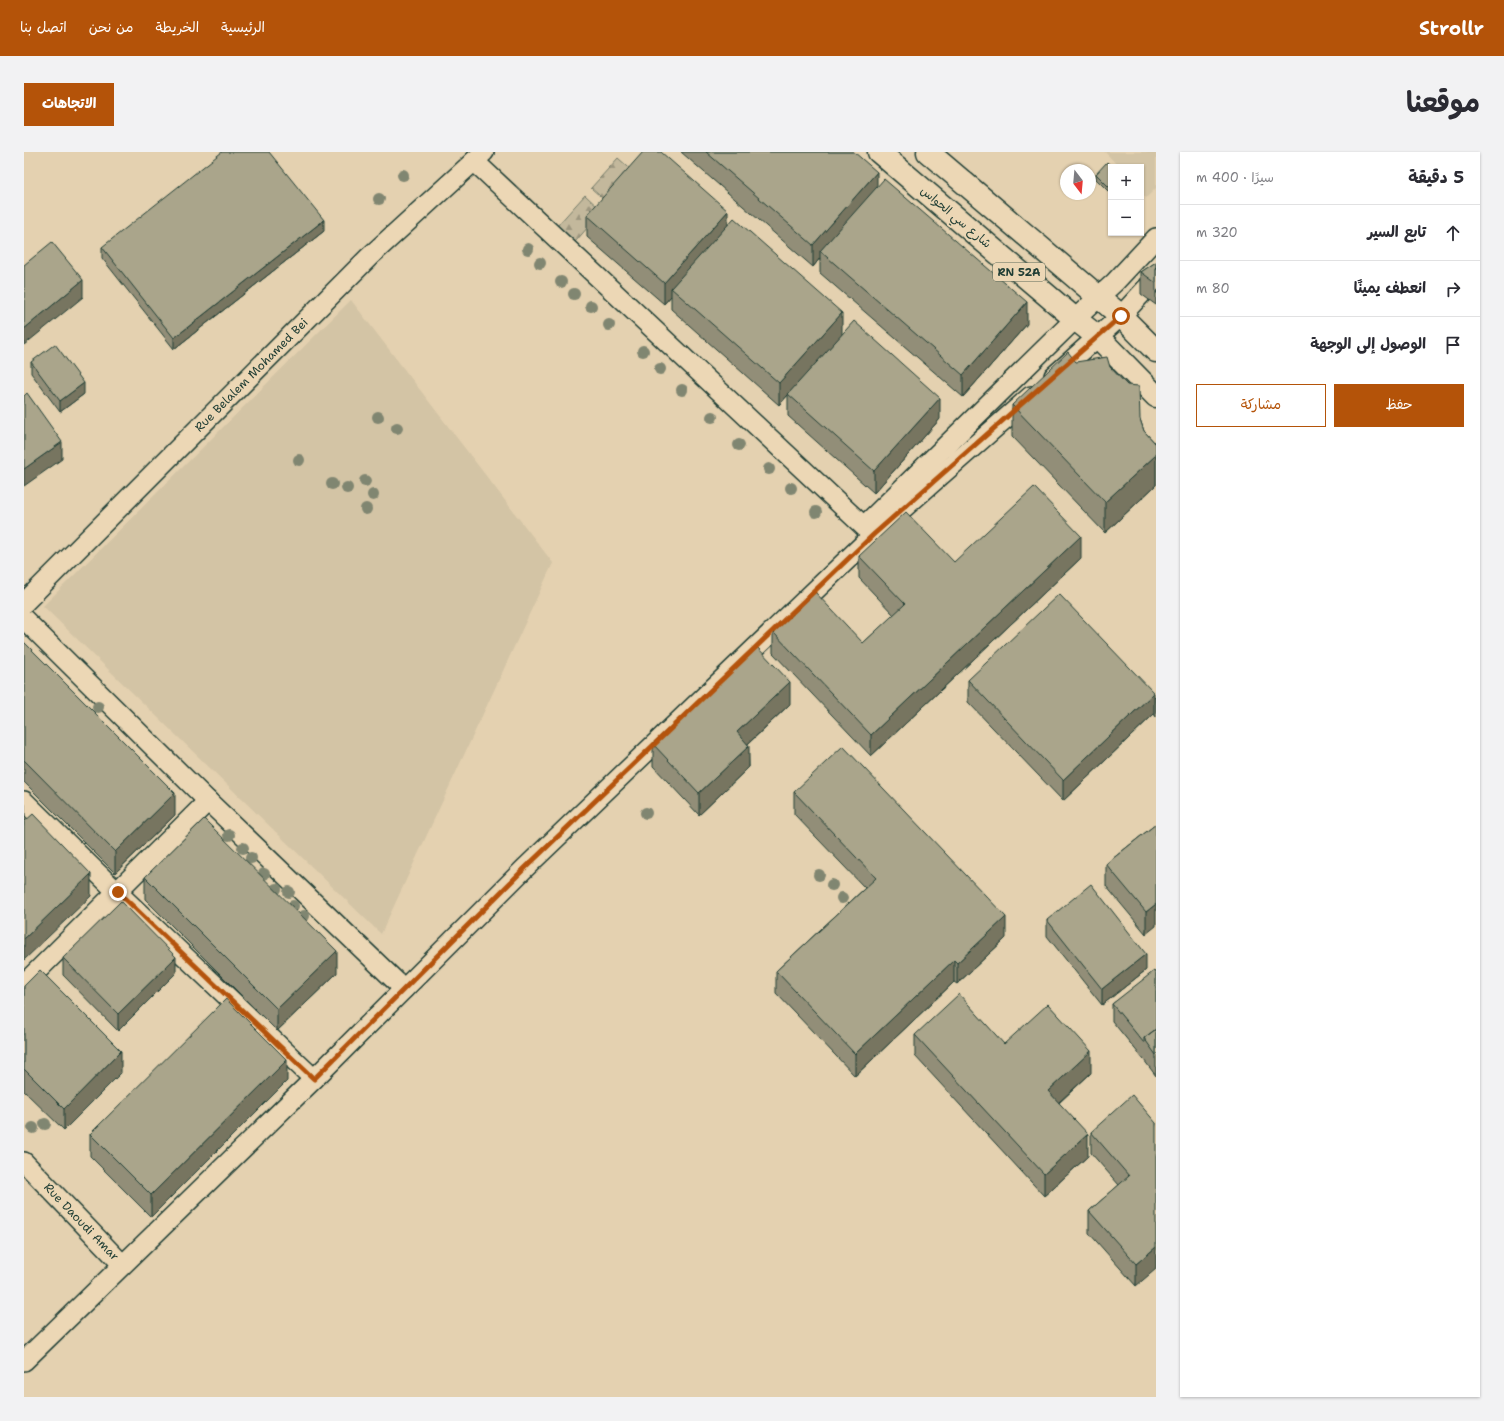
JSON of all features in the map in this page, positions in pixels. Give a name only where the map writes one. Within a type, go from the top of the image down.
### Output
[{"type":"main road","name":"شارع سي الحواس","points":[[879,152],[1098,337],[1156,396]]},
{"type":"main road","name":"RN 52A","points":[[928,152],[1100,297],[1156,351]]},
{"type":"street","points":[[479,157],[868,531]]},
{"type":"street","name":"Rue Belalem Mohamed Bei","points":[[24,603],[369,257],[479,157]]},
{"type":"street","points":[[24,1361],[122,1264],[314,1079],[524,869],[868,531],[1075,319],[1100,297],[1156,238]]},
{"type":"street","points":[[868,531],[1098,337],[1121,316],[1156,278]]},
{"type":"street","points":[[24,619],[208,801],[404,989]]},
{"type":"street","points":[[24,801],[314,1079]]},
{"type":"street","points":[[24,984],[208,801]]},
{"type":"street","name":"Rue Daoudi Amar","points":[[24,1162],[122,1264]]},
{"type":"shaded area","points":[[1105,152],[1156,152],[1156,188],[1146,198],[1144,196],[1144,164],[1116,164]]},
{"type":"shaded area","points":[[351,300],[553,563],[381,934],[43,606]]},
{"type":"green space","points":[[618,158],[636,174],[609,204],[591,188]]},
{"type":"green space","points":[[585,195],[602,211],[575,242],[557,226]]},
{"type":"building","points":[[222,152],[269,152],[324,220],[174,338],[102,247]]},
{"type":"building","points":[[643,152],[661,152],[728,211],[664,283],[587,215]]},
{"type":"building","points":[[706,152],[854,152],[877,172],[813,245]]},
{"type":"building","points":[[1107,162],[1109,164],[1108,186],[1096,174]]},
{"type":"building","points":[[884,179],[1027,302],[963,375],[820,251]]},
{"type":"building","points":[[734,218],[842,313],[779,383],[671,288]]},
{"type":"building","points":[[52,242],[83,280],[24,329],[24,265]]},
{"type":"building","points":[[1156,262],[1156,283],[1141,272]]},
{"type":"building","points":[[854,321],[940,398],[874,471],[788,394]]},
{"type":"building","points":[[55,344],[84,383],[60,401],[31,362]]},
{"type":"building","points":[[1068,352],[1076,362],[1107,357],[1110,367],[1127,385],[1139,386],[1140,419],[1144,431],[1156,444],[1156,455],[1105,502],[1012,405]]},
{"type":"building","points":[[27,393],[62,442],[24,469],[24,396]]},
{"type":"building","points":[[1034,487],[1081,536],[871,735],[773,632],[815,592],[863,643],[905,604],[859,556],[906,512],[954,562]]},
{"type":"building","points":[[1059,594],[1154,693],[1063,780],[968,680]]},
{"type":"building","points":[[24,642],[175,793],[115,852],[24,760]]},
{"type":"building","points":[[757,647],[790,682],[737,732],[749,746],[699,793],[653,744]]},
{"type":"building","points":[[843,746],[1006,917],[957,963],[954,960],[855,1054],[776,971],[876,878],[794,792]]},
{"type":"building","points":[[33,814],[91,874],[24,939],[24,822]]},
{"type":"building","points":[[204,819],[337,951],[277,1009],[145,877]]},
{"type":"building","points":[[1156,824],[1156,904],[1146,912],[1106,864]]},
{"type":"building","points":[[1091,884],[1146,954],[1102,989],[1047,920]]},
{"type":"building","points":[[121,901],[176,957],[118,1014],[63,958]]},
{"type":"building","points":[[40,970],[121,1051],[64,1109],[24,1069],[24,986]]},
{"type":"building","points":[[1154,971],[1156,973],[1156,1029],[1144,1038],[1144,1043],[1112,1004]]},
{"type":"building","points":[[959,994],[1004,1044],[1048,1004],[1091,1051],[1048,1091],[1088,1134],[1044,1174],[915,1035]]},
{"type":"building","points":[[226,999],[287,1060],[151,1195],[90,1134]]},
{"type":"building","points":[[1156,1029],[1156,1055],[1144,1038]]},
{"type":"building","points":[[1132,1095],[1156,1123],[1156,1247],[1136,1264],[1089,1211],[1129,1176],[1091,1132]]},
{"type":"route","points":[[118,892],[314,1079],[524,869],[873,535],[1121,316]]}]
